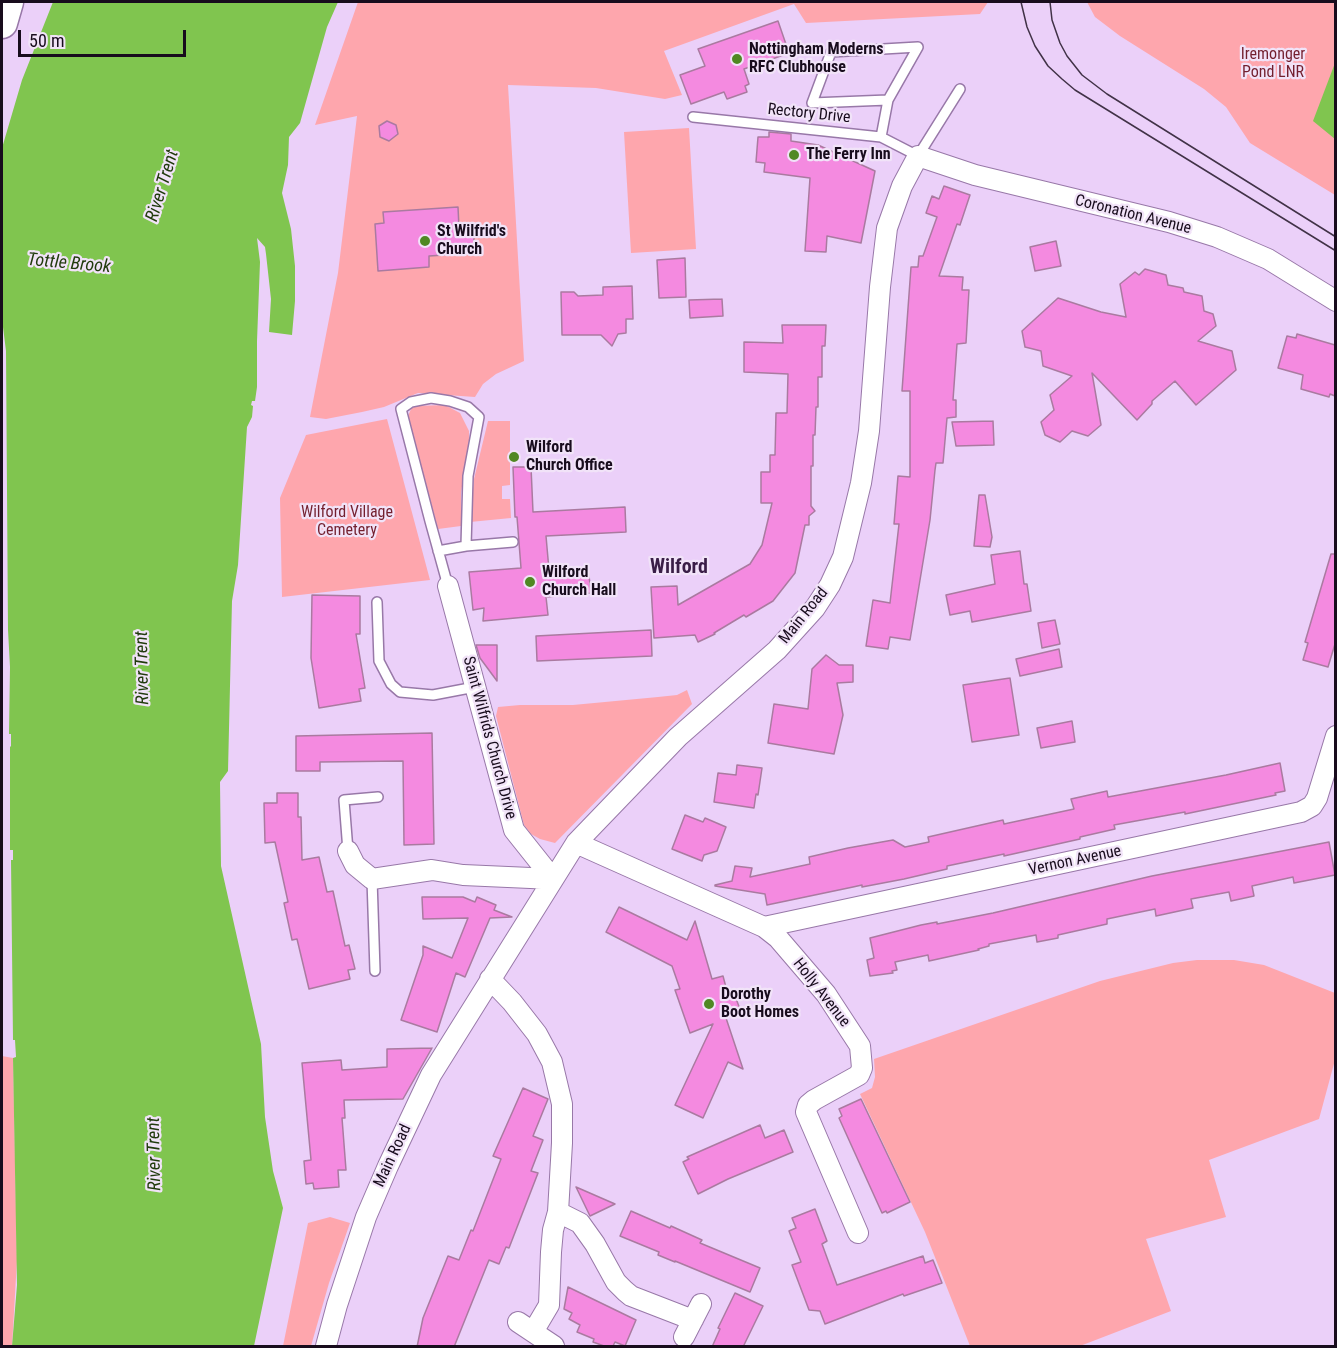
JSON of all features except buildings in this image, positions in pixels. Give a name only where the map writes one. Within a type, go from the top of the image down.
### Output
[{"type":"main road","points":[[2,23],[8,2]]},
{"type":"street","name":"Coronation Avenue","points":[[918,156],[975,176],[1169,222],[1217,237],[1268,259],[1335,302]]},
{"type":"street","name":"Main Road","points":[[326,1347],[356,1245],[388,1166],[431,1075],[576,843],[678,737],[777,650],[815,608],[830,585],[843,557],[861,483],[869,431],[887,228],[902,186],[918,156]]},
{"type":"street","name":"Saint Wilfrids Church Drive","points":[[448,586],[514,830],[553,879]]},
{"type":"street","name":"Vernon Avenue","points":[[764,927],[1301,812],[1312,806],[1317,798],[1335,736]]},
{"type":"street","name":"Holly Avenue","points":[[576,843],[764,927],[778,938],[826,994],[860,1046],[862,1068],[859,1075],[814,1100],[808,1105],[806,1112],[858,1233]]},
{"type":"street","points":[[348,851],[355,865],[372,879],[432,870],[463,875],[553,879]]},
{"type":"street","points":[[490,980],[512,1002],[537,1034],[552,1062],[562,1104],[558,1212],[551,1252],[549,1305],[526,1327],[554,1346]]},
{"type":"street","points":[[558,1212],[580,1223],[595,1244],[616,1282],[631,1296],[693,1321]]},
{"type":"lane","points":[[880,137],[888,100],[918,47],[831,52],[812,103],[888,100]]},
{"type":"lane","points":[[918,156],[960,89]]},
{"type":"lane","name":"Rectory Drive","points":[[693,117],[880,137],[918,156]]},
{"type":"lane","points":[[448,586],[400,408],[411,402],[440,398],[468,407],[478,417],[468,476],[466,546]]},
{"type":"lane","points":[[438,551],[513,542]]},
{"type":"lane","points":[[377,602],[379,661],[391,684],[400,692],[433,695],[475,687]]},
{"type":"lane","points":[[348,851],[344,800],[378,797]]},
{"type":"lane","points":[[372,879],[375,971]]},
{"type":"green space","points":[[358,2],[988,2],[980,14],[806,23],[794,4],[664,51],[682,95],[665,99],[596,88],[508,85],[524,361],[496,374],[483,384],[475,397],[418,393],[384,407],[326,419],[310,417],[338,273],[357,116],[315,125]]},
{"type":"green space","name":"Iremonger Pond LNR","points":[[1087,2],[1335,2],[1335,195],[1250,143],[1226,107],[1204,89],[1120,36],[1095,17]]},
{"type":"green space","points":[[689,128],[696,249],[631,253],[624,132]]},
{"type":"green space","points":[[445,405],[460,413],[469,431],[469,440],[461,493],[461,526],[438,529],[408,416],[415,406]]},
{"type":"green space","name":"Wilford Village Cemetery","points":[[387,419],[430,580],[282,597],[280,498],[306,435]]},
{"type":"green space","points":[[488,421],[510,421],[510,485],[502,486],[502,499],[510,499],[511,518],[470,522],[474,479]]},
{"type":"green space","points":[[687,690],[692,704],[555,843],[531,834],[524,825],[496,716],[498,707],[573,705],[677,695]]},
{"type":"green space","points":[[1197,960],[1234,960],[1264,965],[1335,993],[1335,1060],[1319,1119],[1209,1160],[1226,1217],[1146,1239],[1171,1311],[1080,1346],[970,1346],[925,1232],[860,1094],[872,1088],[875,1077],[874,1059],[1100,981],[1173,963]]},
{"type":"green space","points":[[2,1056],[13,1058],[17,1260],[12,1346],[2,1346]]},
{"type":"green space","points":[[330,1217],[350,1223],[329,1283],[311,1346],[283,1346],[308,1223]]},
{"type":"water","points":[[53,2],[338,2],[327,27],[300,123],[289,137],[288,165],[282,193],[291,229],[295,266],[292,335],[269,332],[271,299],[266,254],[265,247],[257,238],[260,262],[257,387],[255,401],[252,401],[251,405],[253,406],[252,417],[247,427],[238,565],[232,601],[228,771],[220,782],[221,866],[261,1044],[265,1117],[273,1171],[283,1208],[254,1346],[12,1346],[17,1285],[13,1058],[16,1057],[15,1040],[13,1040],[11,860],[13,860],[13,850],[10,850],[11,734],[9,734],[6,351],[2,319],[2,148],[22,80]]},
{"type":"water","points":[[1335,63],[1335,139],[1313,121]]},
{"type":"tram line","points":[[1021,2],[1027,27],[1035,46],[1048,66],[1075,90],[1336,251]]},
{"type":"tram line","points":[[1050,2],[1052,20],[1060,43],[1082,75],[1107,94],[1336,237]]},
{"type":"place","name":"Nottingham Moderns RFC Clubhouse","points":[[737,59]]},
{"type":"place","name":"The Ferry Inn","points":[[794,155]]},
{"type":"place","name":"St Wilfrid's Church","points":[[425,241]]},
{"type":"place","name":"Wilford Church Office","points":[[514,457]]},
{"type":"place","name":"Wilford Church Hall","points":[[530,582]]},
{"type":"place","name":"Dorothy Boot Homes","points":[[709,1004]]},
{"type":"district","name":"Wilford","points":[[679,568]]},
{"type":"water label","name":"River Trent","points":[[163,186]]},
{"type":"water label","name":"Tottle Brook","points":[[69,264]]},
{"type":"water label","name":"River Trent","points":[[143,668]]},
{"type":"water label","name":"River Trent","points":[[155,1154]]}]
